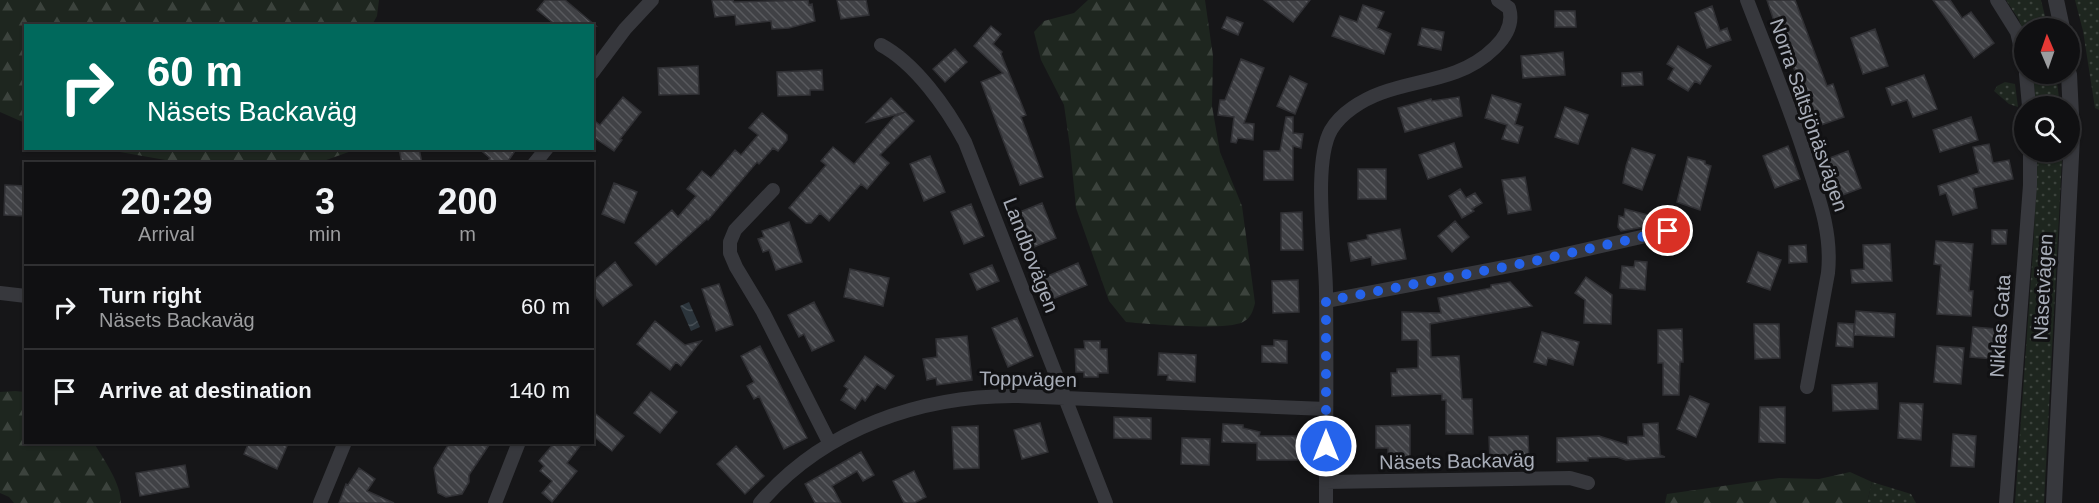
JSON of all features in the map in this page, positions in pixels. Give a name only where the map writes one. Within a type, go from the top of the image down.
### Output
[{"type":"street","points":[[594,70],[625,29],[652,0]]},
{"type":"street","points":[[1326,503],[1326,301],[1321,173],[1326,143],[1331,130],[1340,118],[1366,100],[1390,90],[1458,72],[1485,55],[1497,45],[1510,28],[1509,8],[1498,0]]},
{"type":"street","name":"Norra Saltsjönäsvägen","points":[[1747,0],[1794,118],[1828,232],[1830,256],[1828,273],[1807,387]]},
{"type":"street","points":[[1997,0],[2014,27]]},
{"type":"street","points":[[2056,0],[2060,18]]},
{"type":"street","name":"Landbovägen","points":[[880,45],[890,50],[917,75],[956,125],[980,178],[1106,503]]},
{"type":"street","name":"Näsetvägen","points":[[2054,503],[2072,136],[2069,84]]},
{"type":"street","points":[[536,162],[545,150]]},
{"type":"street","name":"Niklas Gata","points":[[2007,503],[2030,162]]},
{"type":"street","points":[[773,190],[735,230],[730,242],[730,253],[763,312],[830,444]]},
{"type":"street","points":[[1326,301],[1530,262],[1668,231]]},
{"type":"street","points":[[0,293],[24,296]]},
{"type":"street","name":"Toppvägen","points":[[760,503],[784,478],[830,444],[886,418],[944,401],[991,395],[1326,409]]},
{"type":"street","points":[[320,503],[344,444]]},
{"type":"street","points":[[495,503],[518,444]]},
{"type":"street","name":"Näsets Backaväg","points":[[1326,482],[1570,478],[1588,483]]},
{"type":"green space","points":[[0,0],[379,0],[377,16],[373,24],[24,24],[24,123],[0,112]]},
{"type":"green space","points":[[1088,0],[1205,0],[1213,56],[1212,106],[1220,152],[1242,206],[1255,303],[1250,316],[1243,322],[1234,325],[1204,326],[1126,322],[1109,301],[1076,208],[1064,105],[1041,60],[1034,32],[1044,21],[1074,13]]},
{"type":"green space","points":[[2006,0],[2041,0],[2046,18],[2018,18]]},
{"type":"green space","points":[[2075,0],[2099,0],[2099,110],[2095,108]]},
{"type":"green space","points":[[2005,82],[2015,84],[2017,96],[2014,96],[2014,106],[1994,91],[1997,86]]},
{"type":"green space","points":[[2034,84],[2057,84],[2059,96],[2035,96]]},
{"type":"green space","points":[[109,150],[354,150],[321,162],[177,162]]},
{"type":"green space","points":[[2037,162],[2061,162],[2044,503],[2015,503]]},
{"type":"green space","points":[[0,392],[24,392],[24,444],[95,444],[115,480],[121,503],[14,503],[9,497],[0,493]]},
{"type":"green space","points":[[1850,472],[1872,482],[1867,503],[1665,503],[1667,494],[1779,478],[1819,479]]},
{"type":"green space","points":[[1872,482],[1911,494],[1916,503],[1867,503]]},
{"type":"water","points":[[689,302],[700,327],[691,331],[680,306]]},
{"type":"building","points":[[545,0],[565,0],[594,24],[554,24],[537,10]]},
{"type":"building","points":[[712,0],[733,0],[734,2],[808,0],[809,5],[812,4],[815,21],[789,28],[772,29],[771,21],[736,25],[735,15],[715,17]]},
{"type":"building","points":[[837,0],[866,0],[869,15],[841,19]]},
{"type":"building","points":[[1264,0],[1310,0],[1293,22]]},
{"type":"building","points":[[1767,0],[1795,0],[1827,86],[1833,84],[1844,117],[1818,126],[1801,76],[1797,77],[1778,23],[1775,24]]},
{"type":"building","points":[[1933,0],[1950,0],[1962,18],[1971,12],[1994,43],[1974,58]]},
{"type":"building","points":[[1363,5],[1384,12],[1377,28],[1391,34],[1384,54],[1332,36],[1340,16],[1357,22]]},
{"type":"building","points":[[1712,6],[1720,31],[1727,28],[1731,40],[1707,48],[1695,13]]},
{"type":"building","points":[[1555,11],[1575,11],[1576,27],[1555,27]]},
{"type":"building","points":[[1227,17],[1243,23],[1238,35],[1222,28]]},
{"type":"building","points":[[991,26],[1001,34],[993,44],[1002,52],[1026,115],[1021,117],[1043,177],[1020,185],[981,82],[1003,73],[974,46]]},
{"type":"building","points":[[1422,28],[1444,32],[1441,50],[1418,45]]},
{"type":"building","points":[[1875,29],[1888,66],[1863,74],[1851,38]]},
{"type":"building","points":[[1678,46],[1711,66],[1700,84],[1695,81],[1688,91],[1668,79],[1674,68],[1667,64]]},
{"type":"building","points":[[955,49],[967,62],[945,82],[933,69]]},
{"type":"building","points":[[1563,52],[1565,75],[1523,78],[1521,56]]},
{"type":"building","points":[[1241,59],[1264,68],[1244,123],[1254,124],[1253,140],[1238,138],[1236,143],[1231,142],[1234,117],[1218,115],[1220,100],[1225,100]]},
{"type":"building","points":[[698,66],[699,94],[659,95],[658,68]]},
{"type":"building","points":[[822,70],[823,90],[810,90],[810,95],[778,96],[777,72]]},
{"type":"building","points":[[1642,72],[1643,85],[1622,86],[1622,73]]},
{"type":"building","points":[[1924,75],[1937,109],[1913,117],[1907,100],[1892,105],[1886,88]]},
{"type":"building","points":[[1290,76],[1307,84],[1295,114],[1277,106]]},
{"type":"building","points":[[1492,95],[1521,104],[1515,124],[1523,127],[1518,143],[1502,139],[1507,125],[1485,118]]},
{"type":"building","points":[[623,97],[641,112],[620,139],[622,140],[614,151],[594,137],[594,120],[600,125]]},
{"type":"building","points":[[1459,97],[1462,116],[1405,132],[1398,108],[1431,99],[1432,101]]},
{"type":"building","points":[[891,98],[905,112],[867,122]]},
{"type":"building","points":[[1565,107],[1588,115],[1578,144],[1555,137]]},
{"type":"building","points":[[905,112],[914,121],[880,155],[889,163],[867,189],[861,184],[829,221],[820,213],[811,223],[806,223],[789,208],[826,165],[821,161],[833,147],[854,164],[894,117]]},
{"type":"building","points":[[762,113],[787,135],[787,140],[778,151],[773,148],[759,164],[757,162],[708,220],[656,265],[635,243],[672,210],[678,217],[696,196],[687,189],[702,171],[711,178],[735,150],[741,155],[758,135],[749,128]]},
{"type":"building","points":[[1286,117],[1293,117],[1293,133],[1303,134],[1301,148],[1293,146],[1293,180],[1264,180],[1264,151],[1280,151]]},
{"type":"building","points":[[1971,117],[1978,140],[1940,152],[1933,130]]},
{"type":"building","points":[[1454,143],[1462,167],[1428,179],[1419,155]]},
{"type":"building","points":[[1989,144],[1993,163],[2009,160],[2013,179],[1973,188],[1977,208],[1953,215],[1946,193],[1940,195],[1938,186],[1979,173],[1973,147]]},
{"type":"building","points":[[1788,146],[1800,179],[1775,188],[1763,156]]},
{"type":"building","points":[[1632,148],[1655,155],[1642,190],[1623,183]]},
{"type":"building","points":[[399,150],[419,150],[422,162],[402,162]]},
{"type":"building","points":[[480,150],[516,150],[507,162],[487,162],[490,158]]},
{"type":"building","points":[[1848,151],[1861,188],[1840,196],[1827,159]]},
{"type":"building","points":[[930,156],[945,192],[924,201],[910,164]]},
{"type":"building","points":[[1688,157],[1705,161],[1705,164],[1711,166],[1700,210],[1677,202]]},
{"type":"building","points":[[1358,169],[1386,169],[1386,199],[1358,199]]},
{"type":"building","points":[[1525,177],[1531,210],[1508,214],[1502,180]]},
{"type":"building","points":[[614,183],[637,192],[624,223],[602,214]]},
{"type":"building","points":[[5,185],[24,186],[24,216],[4,215]]},
{"type":"building","points":[[1460,189],[1466,198],[1475,193],[1482,203],[1462,218],[1449,196]]},
{"type":"building","points":[[1042,203],[1056,238],[1034,247],[1020,212]]},
{"type":"building","points":[[971,204],[984,236],[964,244],[951,212]]},
{"type":"building","points":[[1625,209],[1648,215],[1644,227],[1621,231],[1618,227],[1619,216],[1624,217]]},
{"type":"building","points":[[1302,212],[1303,250],[1281,250],[1281,213]]},
{"type":"building","points":[[1455,221],[1469,237],[1452,252],[1438,236]]},
{"type":"building","points":[[789,222],[802,262],[776,270],[769,250],[763,252],[758,239],[764,237],[762,231]]},
{"type":"building","points":[[1400,229],[1406,259],[1372,265],[1371,257],[1351,261],[1348,243],[1368,239],[1367,235]]},
{"type":"building","points":[[1992,230],[2007,230],[2006,244],[1992,244]]},
{"type":"building","points":[[1936,241],[1973,244],[1969,291],[1973,291],[1971,316],[1937,314],[1941,265],[1934,264]]},
{"type":"building","points":[[1890,244],[1892,281],[1852,283],[1851,270],[1864,269],[1863,245]]},
{"type":"building","points":[[1806,245],[1807,262],[1789,263],[1789,246]]},
{"type":"building","points":[[1758,252],[1781,260],[1770,290],[1747,282]]},
{"type":"building","points":[[1635,261],[1647,262],[1645,290],[1620,288],[1622,266],[1634,267]]},
{"type":"building","points":[[615,262],[632,285],[603,306],[594,295],[594,280]]},
{"type":"building","points":[[1078,263],[1087,285],[1050,300],[1041,279]]},
{"type":"building","points":[[992,265],[999,281],[977,290],[970,274]]},
{"type":"building","points":[[850,269],[889,278],[883,306],[844,297]]},
{"type":"building","points":[[1586,277],[1612,295],[1611,324],[1584,323],[1585,300],[1575,293]]},
{"type":"building","points":[[1298,280],[1299,312],[1273,313],[1272,281]]},
{"type":"building","points":[[1510,282],[1532,306],[1430,324],[1431,357],[1459,356],[1462,399],[1472,399],[1473,434],[1446,434],[1446,400],[1442,400],[1442,394],[1392,396],[1391,373],[1397,373],[1397,369],[1418,368],[1418,340],[1402,340],[1402,312],[1441,313],[1438,298]]},
{"type":"building","points":[[719,284],[733,325],[716,331],[702,289]]},
{"type":"building","points":[[814,302],[834,341],[812,351],[804,334],[799,337],[788,315]]},
{"type":"building","points":[[1856,311],[1895,314],[1894,337],[1854,335]]},
{"type":"building","points":[[1017,318],[1033,356],[1008,367],[992,328]]},
{"type":"building","points":[[655,321],[685,345],[701,341],[681,366],[676,362],[670,370],[637,344]]},
{"type":"building","points":[[1838,323],[1854,324],[1853,347],[1836,346]]},
{"type":"building","points":[[1754,324],[1779,324],[1780,358],[1755,359]]},
{"type":"building","points":[[1973,327],[1997,329],[1995,359],[1970,357]]},
{"type":"building","points":[[1682,329],[1683,362],[1680,362],[1679,395],[1663,395],[1663,363],[1658,363],[1658,330]]},
{"type":"building","points":[[1542,332],[1579,342],[1573,365],[1548,358],[1546,365],[1534,362]]},
{"type":"building","points":[[967,336],[972,380],[937,385],[936,378],[927,380],[923,359],[937,357],[936,339]]},
{"type":"building","points":[[1274,340],[1287,341],[1287,363],[1262,362],[1262,346],[1274,346]]},
{"type":"building","points":[[1084,341],[1100,341],[1100,349],[1107,349],[1108,373],[1098,373],[1098,377],[1084,377],[1084,372],[1076,372],[1075,349],[1085,349]]},
{"type":"building","points":[[760,346],[807,438],[784,449],[759,396],[754,399],[747,386],[754,382],[741,356]]},
{"type":"building","points":[[1937,346],[1964,348],[1961,384],[1934,382]]},
{"type":"building","points":[[1159,353],[1196,355],[1195,382],[1167,380],[1168,375],[1158,375]]},
{"type":"building","points":[[865,356],[894,376],[885,389],[877,384],[865,401],[862,398],[855,409],[841,400],[848,389],[844,386]]},
{"type":"building","points":[[1877,383],[1878,409],[1833,411],[1832,385]]},
{"type":"building","points":[[651,392],[677,412],[660,433],[634,413]]},
{"type":"building","points":[[1690,396],[1709,404],[1696,437],[1677,429]]},
{"type":"building","points":[[1900,403],[1923,404],[1921,440],[1898,438]]},
{"type":"building","points":[[1760,407],[1785,407],[1785,443],[1759,442]]},
{"type":"building","points":[[594,413],[624,436],[612,451],[594,437]]},
{"type":"building","points":[[1114,417],[1151,418],[1151,439],[1114,438]]},
{"type":"building","points":[[1040,423],[1048,452],[1022,459],[1014,430]]},
{"type":"building","points":[[1658,423],[1660,455],[1665,457],[1626,460],[1617,457],[1588,458],[1588,461],[1557,462],[1557,438],[1599,436],[1628,445],[1628,437],[1644,436],[1643,424]]},
{"type":"building","points":[[1223,424],[1243,425],[1243,428],[1260,432],[1259,436],[1305,436],[1305,460],[1257,460],[1257,443],[1222,442]]},
{"type":"building","points":[[1410,425],[1410,460],[1388,460],[1388,448],[1376,448],[1376,426]]},
{"type":"building","points":[[978,426],[979,468],[954,469],[952,427]]},
{"type":"building","points":[[1953,434],[1976,436],[1974,467],[1951,466]]},
{"type":"building","points":[[1528,436],[1529,460],[1490,461],[1489,437]]},
{"type":"building","points":[[1182,438],[1210,439],[1209,465],[1181,464]]},
{"type":"building","points":[[248,444],[287,446],[277,469],[244,454]]},
{"type":"building","points":[[449,444],[490,444],[469,475],[469,482],[462,494],[446,497],[438,493],[434,468]]},
{"type":"building","points":[[553,444],[581,444],[567,463],[577,471],[552,502],[542,493],[552,481],[540,471],[544,466],[539,461]]},
{"type":"building","points":[[736,446],[764,476],[745,494],[717,464]]},
{"type":"building","points":[[861,452],[874,475],[863,481],[857,471],[832,486],[841,503],[815,503],[805,484]]},
{"type":"building","points":[[185,465],[189,487],[140,496],[136,473]]},
{"type":"building","points":[[359,468],[375,479],[367,491],[394,503],[339,503],[346,484],[348,485]]},
{"type":"building","points":[[914,471],[926,497],[914,503],[904,503],[893,481]]},
{"type":"route","points":[[1326,446],[1326,301],[1530,262],[1668,231]]}]
